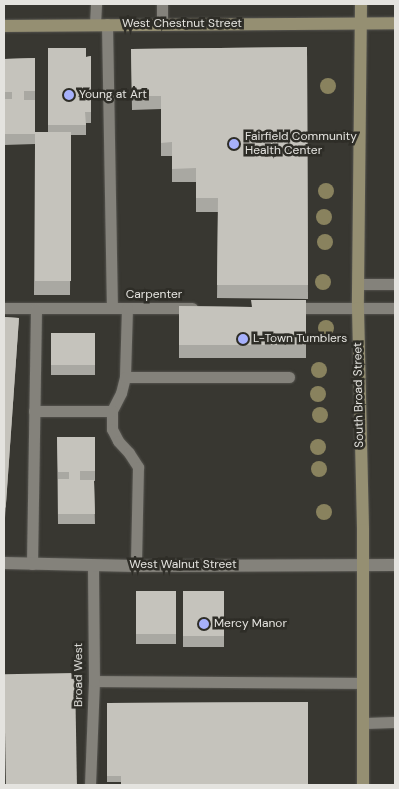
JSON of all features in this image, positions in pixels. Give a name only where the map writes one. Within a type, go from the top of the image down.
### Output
[{"type":"main road","name":"South Broad Street","points":[[361,4],[358,308],[364,683],[363,785]]},
{"type":"main road","name":"West Chestnut Street","points":[[4,26],[395,23]]},
{"type":"street","name":"West Walnut Street","points":[[4,563],[136,566],[395,565]]},
{"type":"lane","points":[[96,4],[101,24],[112,308]]},
{"type":"lane","points":[[162,4],[162,24]]},
{"type":"lane","points":[[358,284],[395,284]]},
{"type":"lane","name":"Carpenter","points":[[4,308],[206,308]]},
{"type":"lane","points":[[32,564],[36,308]]},
{"type":"lane","points":[[127,308],[125,377],[112,411],[112,429],[118,441],[138,467],[136,566]]},
{"type":"lane","points":[[285,308],[395,308]]},
{"type":"lane","points":[[125,377],[289,376]]},
{"type":"lane","points":[[34,411],[112,411]]},
{"type":"lane","name":"Broad West","points":[[90,785],[94,681],[93,565]]},
{"type":"lane","points":[[94,681],[364,683]]},
{"type":"lane","points":[[364,723],[395,722]]},
{"type":"building","points":[[307,47],[308,285],[217,285],[218,198],[196,198],[196,168],[172,169],[172,142],[161,143],[161,96],[132,96],[131,49]]},
{"type":"building","name":"Young at Art","points":[[48,48],[86,48],[86,57],[91,56],[91,112],[85,112],[86,125],[48,125]]},
{"type":"building","points":[[35,58],[35,91],[24,91],[24,100],[35,100],[35,134],[4,134],[4,99],[12,99],[12,92],[4,92],[4,59]]},
{"type":"building","points":[[35,132],[71,132],[71,281],[35,281]]},
{"type":"building","name":"L-Town Tumblers","points":[[251,300],[306,300],[306,345],[179,345],[179,306],[252,307]]},
{"type":"building","points":[[4,317],[19,318],[6,508],[4,507]]},
{"type":"building","points":[[51,333],[95,333],[95,365],[51,365]]},
{"type":"building","points":[[57,437],[95,437],[95,471],[80,471],[80,480],[94,480],[95,514],[58,514],[58,479],[69,479],[69,472],[58,472]]},
{"type":"building","points":[[136,591],[176,591],[176,634],[136,634]]},
{"type":"building","name":"Mercy Manor","points":[[183,591],[224,591],[224,636],[183,636]]},
{"type":"building","points":[[75,673],[77,785],[6,785],[4,674]]},
{"type":"building","points":[[308,702],[308,785],[121,785],[121,776],[107,776],[107,703]]},
{"type":"place","name":"Young at Art","points":[[69,95]]},
{"type":"place","name":"Fairfield Community Health Center","points":[[234,144]]},
{"type":"place","name":"L-Town Tumblers","points":[[243,339]]},
{"type":"place","name":"Mercy Manor","points":[[204,624]]}]
